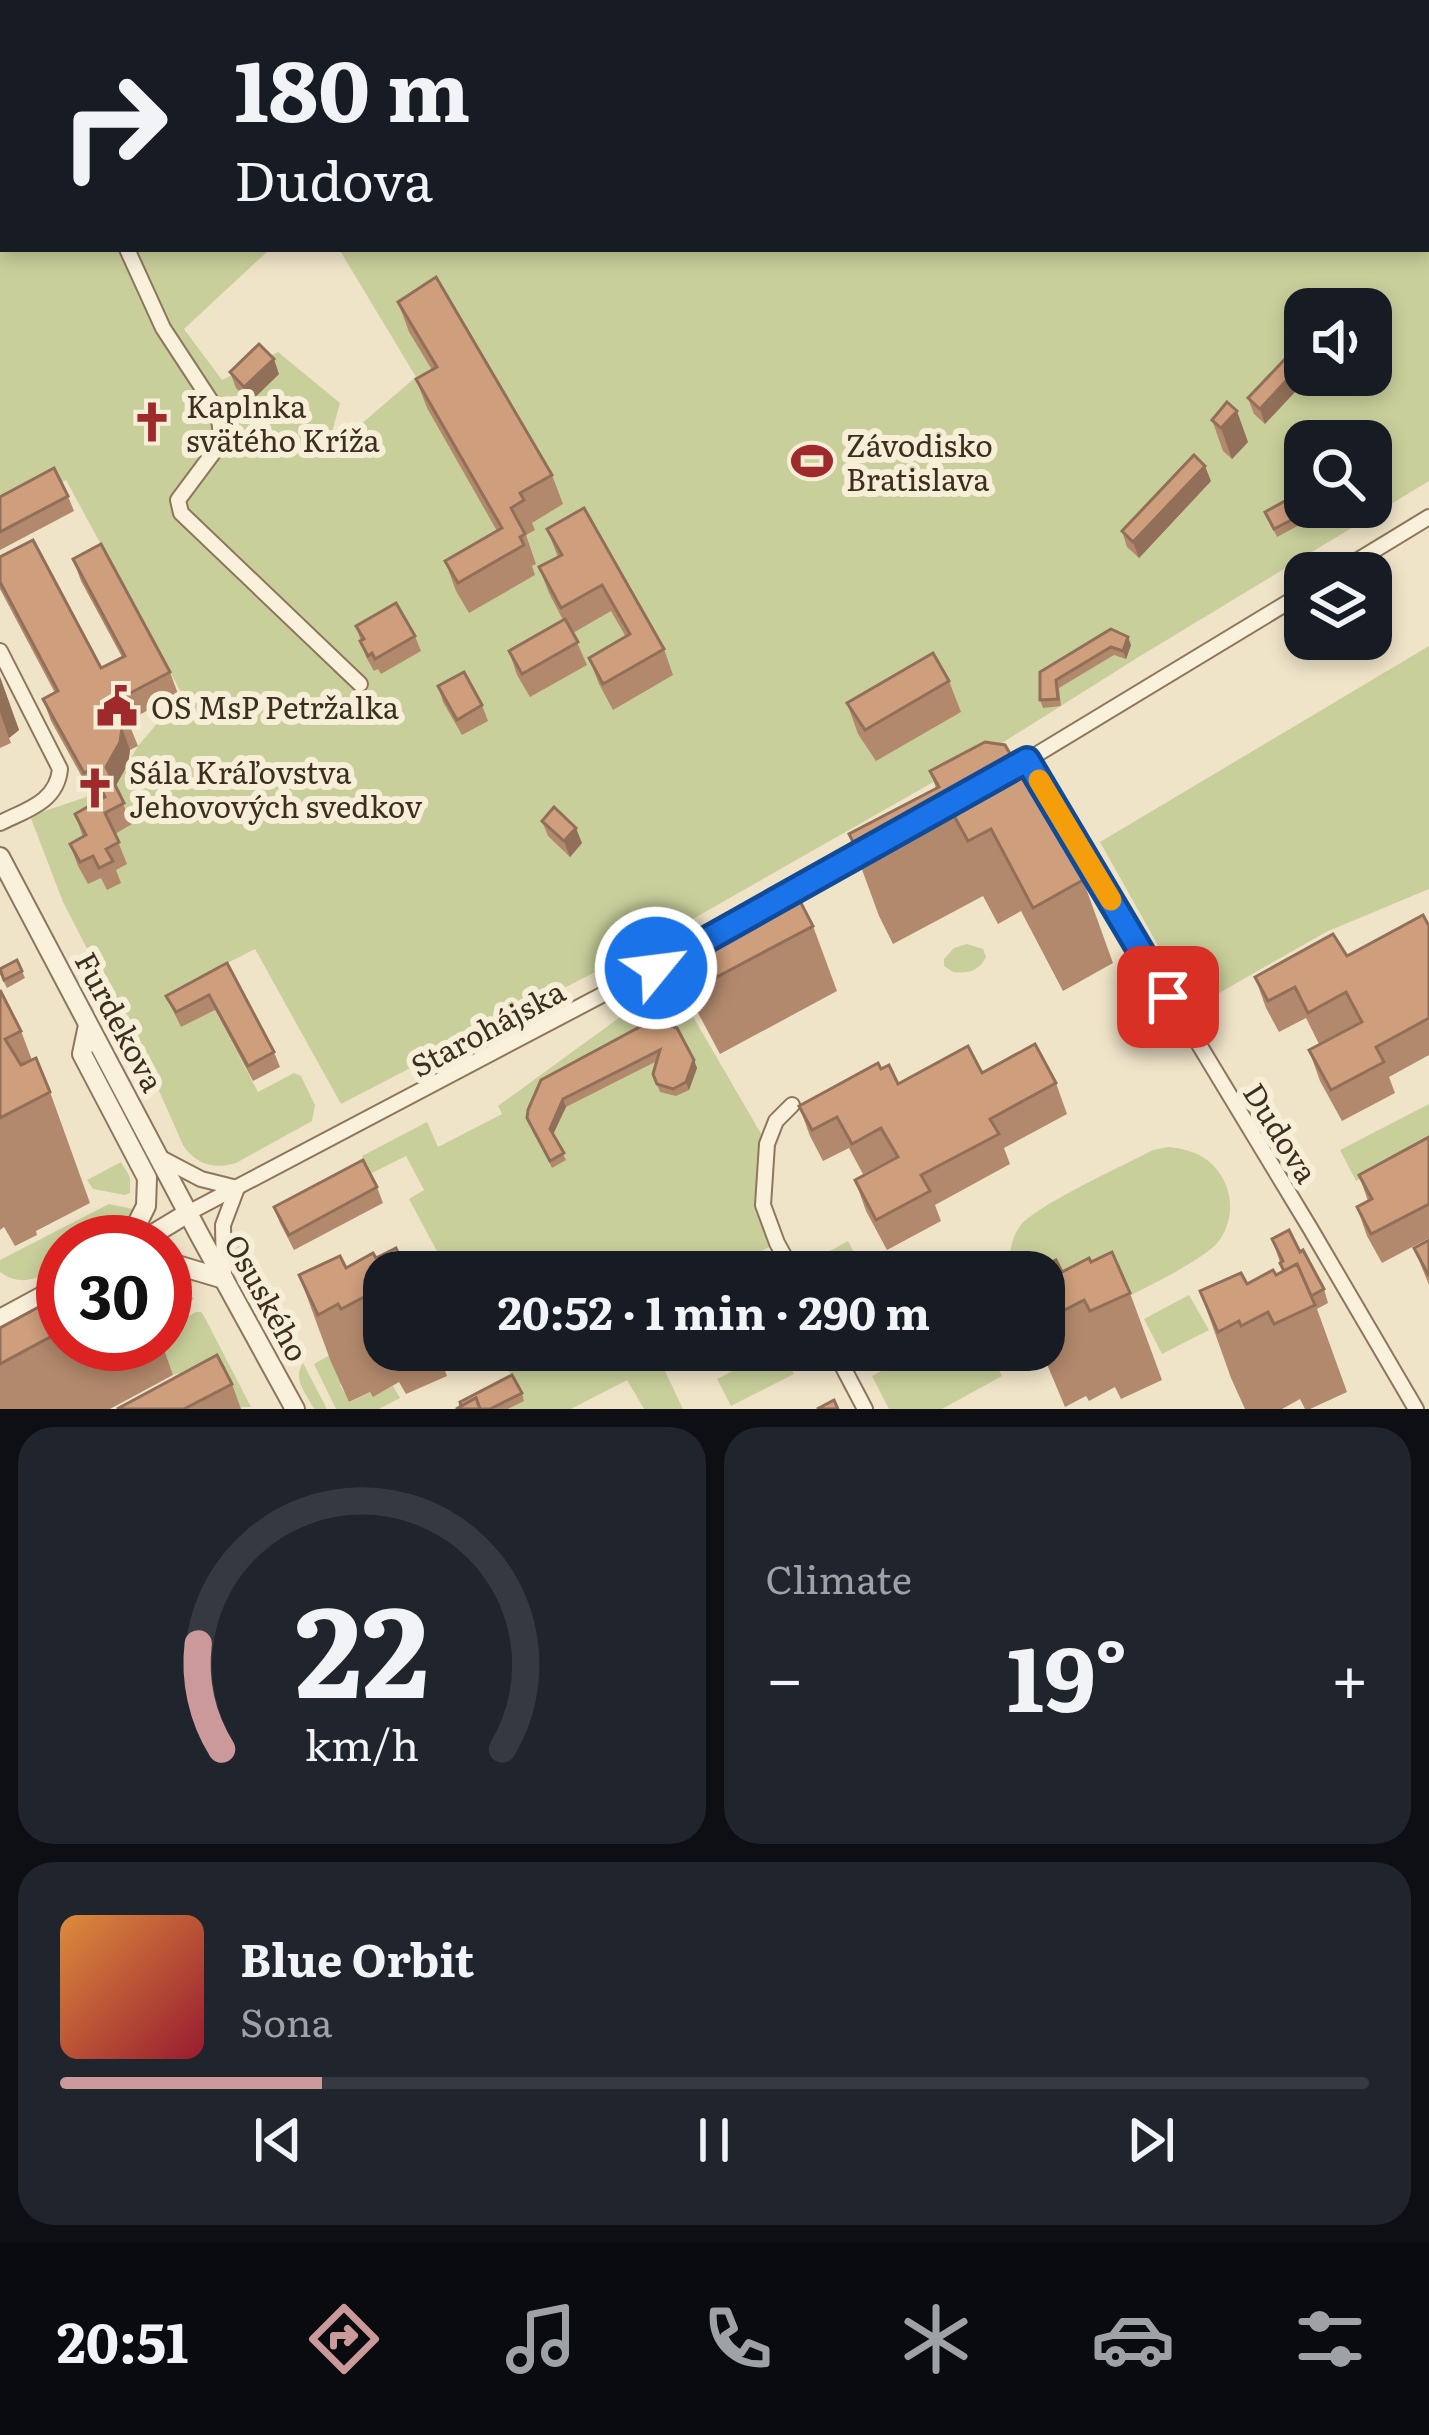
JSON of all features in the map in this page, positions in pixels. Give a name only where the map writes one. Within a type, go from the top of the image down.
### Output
[{"type":"street","points":[[128,252],[163,328],[218,412],[222,441],[178,500],[181,513],[360,684]]},
{"type":"street","points":[[1372,552],[1429,517]]},
{"type":"street","points":[[992,781],[1284,605]]},
{"type":"street","points":[[0,651],[60,769],[47,799],[0,823]]},
{"type":"street","name":"Dudova","points":[[1027,760],[1416,1409]]},
{"type":"street","points":[[775,902],[895,836]]},
{"type":"street","name":"Furdekova","points":[[0,856],[188,1214]]},
{"type":"street","name":"Starohájska","points":[[188,1214],[715,935]]},
{"type":"street","points":[[88,1024],[82,1054],[147,1178],[142,1215]]},
{"type":"street","points":[[784,1251],[763,1205],[767,1144],[776,1121],[792,1105]]},
{"type":"street","points":[[158,1156],[201,1179],[237,1188],[223,1225],[224,1280],[192,1269]]},
{"type":"street","name":"Osuského","points":[[188,1214],[295,1409]]},
{"type":"street","points":[[6,1317],[36,1300]]},
{"type":"street","points":[[845,1371],[865,1409]]},
{"type":"green space","name":"Závodisko Bratislava","points":[[0,252],[267,252],[184,329],[222,380],[278,352],[340,403],[326,454],[416,377],[341,252],[1429,252],[1429,481],[1392,503],[1392,420],[1284,420],[1284,528],[1351,528],[1312,552],[1284,552],[1284,569],[1002,743],[647,945],[341,1104],[255,949],[198,978],[258,1092],[294,1073],[301,1076],[315,1105],[312,1121],[236,1163],[220,1166],[193,1157],[183,1145],[63,902],[30,816],[118,781],[138,746],[182,694],[66,480],[1,515]]},
{"type":"green space","points":[[1429,646],[1429,889],[1326,932],[1193,1008],[1100,842]]},
{"type":"green space","points":[[967,944],[983,949],[986,957],[980,966],[953,972],[944,966],[954,948]]},
{"type":"green space","points":[[674,984],[767,1144],[763,1205],[777,1243],[762,1251],[437,1251],[409,1199],[424,1190],[406,1156],[372,1173],[362,1156],[427,1122],[438,1147],[502,1114],[498,1106],[638,1004]]},
{"type":"green space","points":[[1429,1104],[1429,1141],[1356,1181],[1340,1150]]},
{"type":"green space","points":[[1168,1147],[1193,1152],[1218,1171],[1230,1203],[1223,1235],[1195,1261],[1086,1317],[1065,1294],[1065,1251],[1011,1251],[1014,1237],[1029,1217],[1153,1150]]},
{"type":"green space","points":[[121,1162],[130,1177],[130,1193],[93,1189],[87,1180]]},
{"type":"green space","points":[[109,1204],[138,1210],[134,1215],[88,1215]]},
{"type":"green space","points":[[231,1232],[294,1346],[278,1338],[261,1311],[236,1258]]},
{"type":"green space","points":[[848,1241],[853,1251],[830,1251]]},
{"type":"green space","points":[[36,1242],[36,1277],[9,1277],[0,1272],[0,1260]]},
{"type":"green space","points":[[1189,1295],[1209,1330],[1162,1354],[1144,1319]]},
{"type":"green space","points":[[192,1314],[204,1316],[251,1407],[198,1409],[180,1373],[173,1375],[171,1371],[192,1371]]},
{"type":"green space","points":[[363,1336],[349,1353],[331,1362],[350,1402],[393,1386],[400,1398],[379,1409],[336,1409],[314,1364]]},
{"type":"green space","points":[[303,1363],[327,1409],[314,1409],[304,1392],[299,1375]]},
{"type":"green space","points":[[86,1371],[107,1371],[15,1409]]},
{"type":"green space","points":[[509,1371],[665,1371],[683,1409],[644,1409],[627,1380],[571,1409],[509,1409],[524,1400]]},
{"type":"green space","points":[[732,1371],[794,1374],[731,1406],[717,1379]]},
{"type":"green space","points":[[881,1371],[999,1371],[1002,1376],[942,1409],[889,1409],[872,1376]]},
{"type":"building","points":[[436,277],[552,475],[520,493],[524,500],[511,508],[525,534],[520,537],[524,545],[458,583],[445,561],[502,528],[416,379],[437,367],[398,302]]},
{"type":"building","points":[[259,344],[274,359],[244,387],[230,372]]},
{"type":"building","points":[[1284,360],[1284,383],[1260,409],[1248,398]]},
{"type":"building","points":[[1227,402],[1237,411],[1221,428],[1212,420]]},
{"type":"building","points":[[1194,455],[1205,466],[1133,542],[1122,531]]},
{"type":"building","points":[[54,468],[68,496],[0,532],[0,497]]},
{"type":"building","points":[[1284,502],[1284,524],[1274,529],[1265,512]]},
{"type":"building","points":[[584,508],[664,649],[603,684],[589,658],[630,634],[602,585],[561,608],[539,567],[562,555],[547,529]]},
{"type":"building","points":[[33,540],[101,668],[125,656],[73,559],[101,544],[170,672],[117,700],[130,724],[122,728],[106,767],[124,803],[105,813],[119,842],[106,849],[113,861],[99,868],[93,856],[80,862],[70,844],[86,835],[75,814],[105,797],[91,769],[84,773],[43,699],[58,691],[0,582],[0,557]]},
{"type":"building","points":[[396,603],[415,636],[375,659],[372,653],[368,656],[356,626]]},
{"type":"building","points":[[565,619],[578,642],[522,674],[509,651]]},
{"type":"building","points":[[1111,629],[1128,637],[1123,651],[1111,647],[1056,680],[1058,699],[1040,700],[1040,672]]},
{"type":"building","points":[[933,653],[949,681],[865,730],[847,703]]},
{"type":"building","points":[[464,672],[482,705],[457,720],[438,686]]},
{"type":"building","points":[[985,742],[1005,745],[1083,880],[1033,908],[991,829],[968,841],[953,814],[863,861],[849,834],[939,787],[930,771]]},
{"type":"building","points":[[554,807],[576,828],[564,841],[542,821]]},
{"type":"building","points":[[791,884],[813,926],[696,988],[674,946]]},
{"type":"building","points":[[1423,915],[1429,926],[1429,1018],[1376,1047],[1384,1062],[1331,1090],[1309,1050],[1362,1022],[1346,992],[1308,1013],[1295,987],[1268,1001],[1255,977],[1333,934],[1347,956]]},
{"type":"building","points":[[17,960],[22,971],[4,980],[0,969]]},
{"type":"building","points":[[227,963],[274,1052],[248,1066],[209,995],[176,1012],[166,996]]},
{"type":"building","points":[[0,990],[21,1031],[5,1039],[21,1065],[36,1058],[50,1092],[0,1118]]},
{"type":"building","points":[[660,1016],[677,1028],[694,1060],[686,1082],[673,1089],[657,1084],[653,1074],[660,1050],[563,1099],[550,1129],[564,1153],[550,1161],[527,1118],[541,1080]]},
{"type":"building","points":[[1035,1044],[1056,1083],[990,1119],[999,1134],[921,1175],[930,1191],[876,1220],[855,1180],[898,1157],[881,1128],[852,1144],[837,1117],[812,1130],[799,1106],[878,1063],[881,1069],[889,1065],[898,1084],[968,1046],[982,1073]]},
{"type":"building","points":[[1429,1137],[1429,1204],[1371,1234],[1357,1207],[1372,1199],[1359,1175]]},
{"type":"building","points":[[363,1160],[377,1187],[289,1235],[274,1207]]},
{"type":"building","points":[[1289,1230],[1324,1289],[1311,1296],[1297,1264],[1284,1271],[1272,1239]]},
{"type":"building","points":[[1429,1240],[1429,1276],[1414,1248]]},
{"type":"building","points":[[1112,1252],[1130,1293],[1090,1311],[1084,1300],[1065,1310],[1065,1270],[1089,1258],[1091,1262]]},
{"type":"building","points":[[340,1256],[346,1268],[363,1259],[363,1298],[318,1315],[299,1275]]},
{"type":"building","points":[[1297,1264],[1315,1305],[1274,1324],[1268,1312],[1218,1332],[1200,1291],[1241,1273],[1247,1284]]},
{"type":"building","points":[[36,1309],[36,1345],[0,1364],[0,1328]]},
{"type":"building","points":[[217,1355],[232,1384],[184,1409],[117,1409],[192,1371]]},
{"type":"building","points":[[512,1375],[522,1393],[490,1409],[480,1409],[476,1398],[461,1406],[460,1402]]},
{"type":"building","points":[[476,1398],[480,1409],[456,1409]]},
{"type":"building","points":[[834,1400],[838,1409],[817,1409]]},
{"type":"slow traffic","points":[[1039,780],[1111,900]]},
{"type":"place","name":"Kaplnka svätého Kríža","points":[[152,422]]},
{"type":"place","name":"Závodisko Bratislava","points":[[812,461]]},
{"type":"place","name":"OS MsP Petržalka","points":[[117,706]]},
{"type":"place","name":"Sála Kráľovstva Jehovových svedkov","points":[[95,788]]},
{"type":"route","points":[[656,968],[1027,760],[1168,997]]}]
